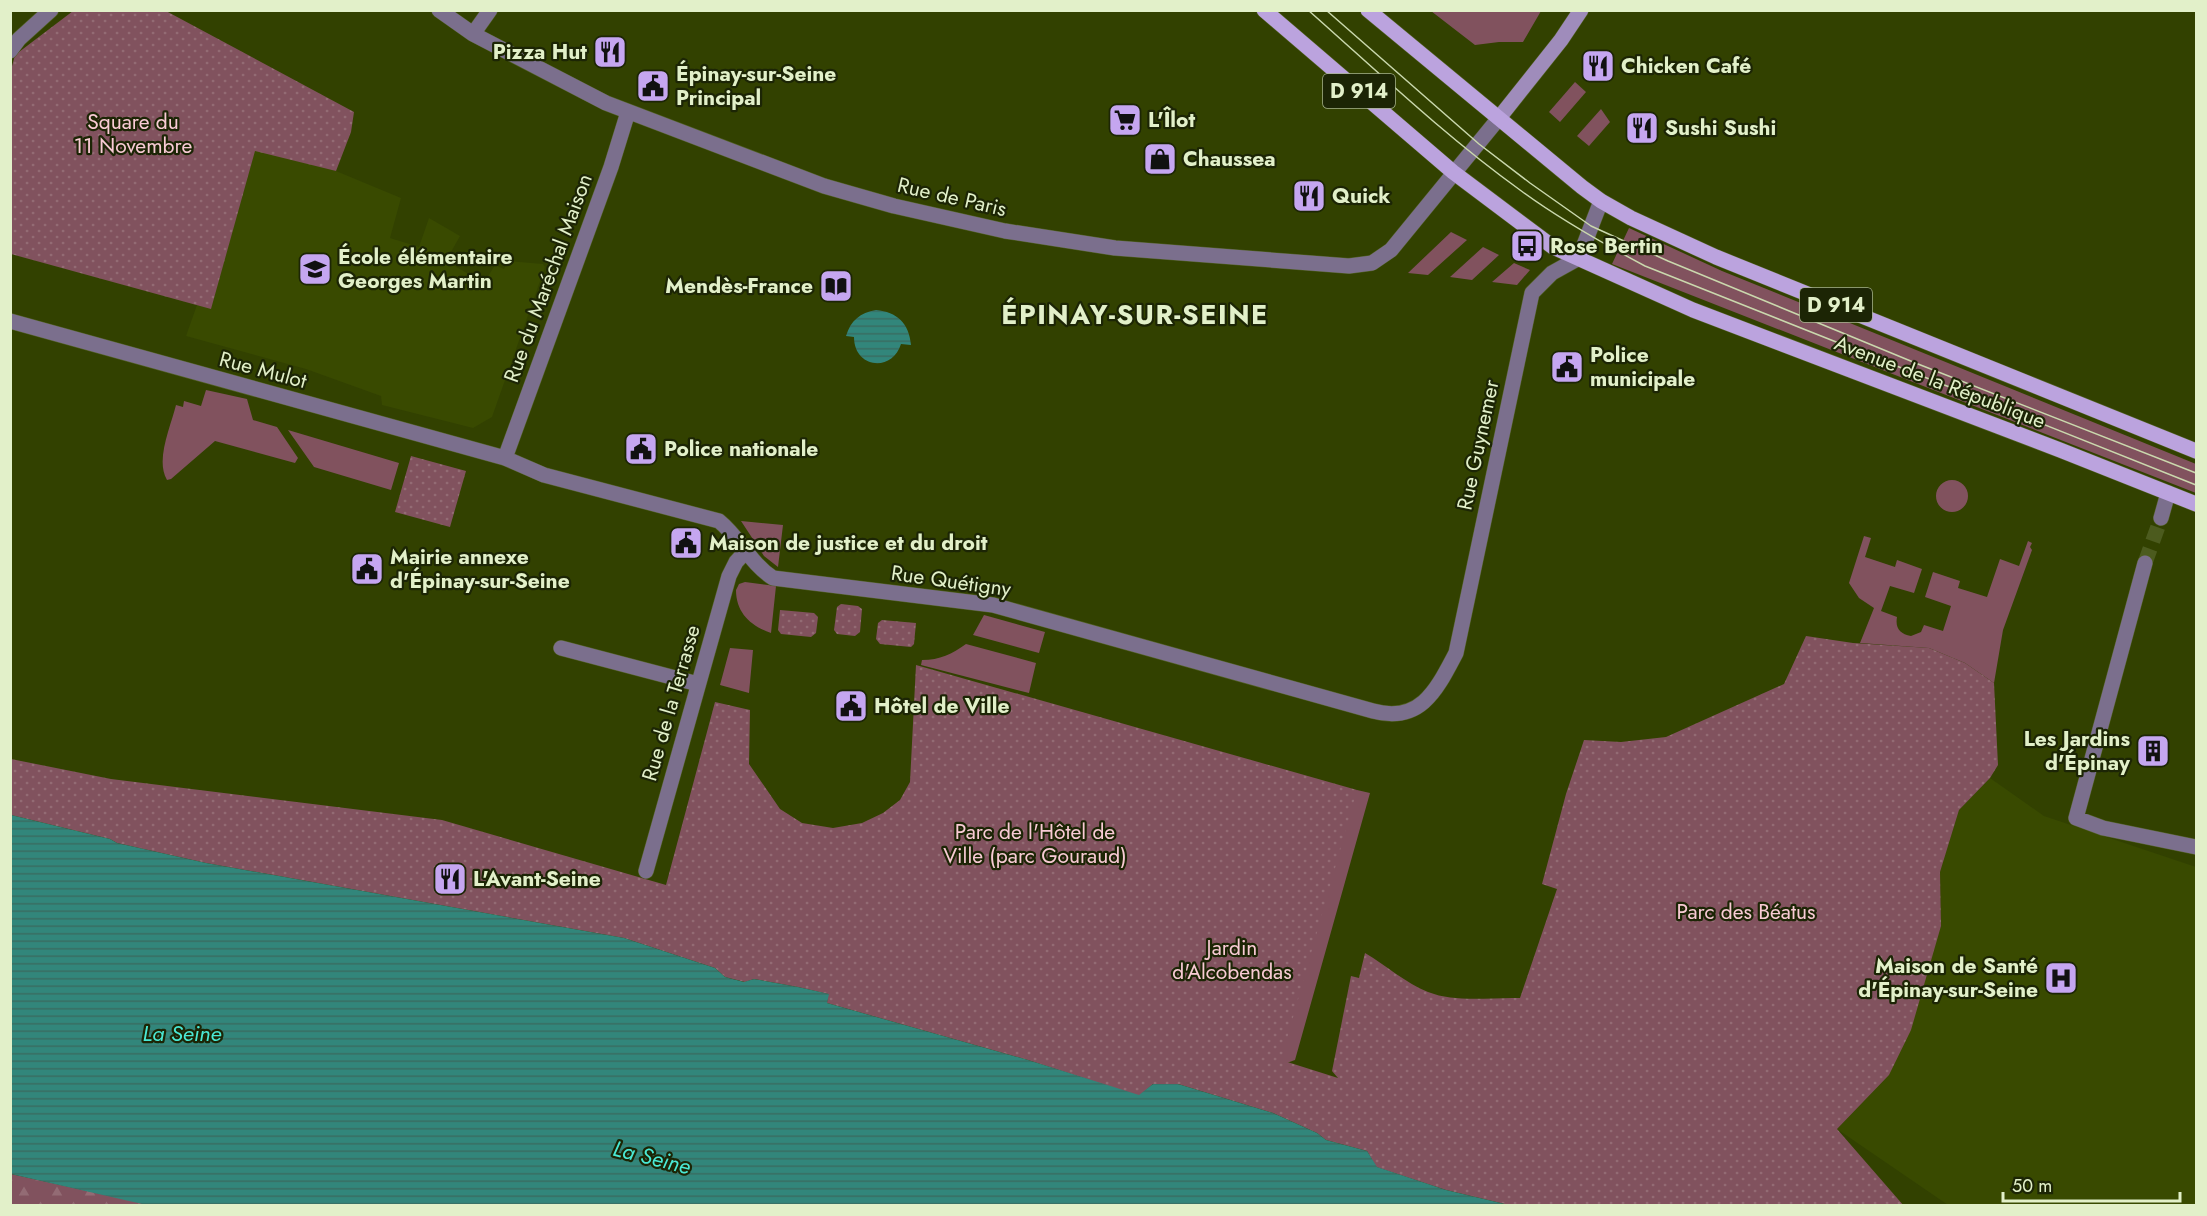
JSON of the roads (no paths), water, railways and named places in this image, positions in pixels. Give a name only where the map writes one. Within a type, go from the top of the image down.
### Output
[{"type":"main road","name":"D 914","points":[[1264,10],[1453,172]]},
{"type":"main road","name":"D 914","points":[[1368,10],[1499,118]]},
{"type":"main road","name":"Avenue de la République","points":[[1499,118],[1601,201],[1716,257],[2196,451]]},
{"type":"main road","name":"Avenue de la République","points":[[1453,172],[1553,247],[1693,310],[2196,504]]},
{"type":"street","points":[[10,51],[19,39],[51,10]]},
{"type":"street","name":"Rue de Paris","points":[[439,10],[473,34],[606,103],[824,186],[894,206],[1005,231],[1115,248],[1349,266],[1372,263],[1391,250],[1499,118]]},
{"type":"street","points":[[473,34],[490,10]]},
{"type":"street","points":[[1499,118],[1561,40],[1581,10]]},
{"type":"street","name":"Rue du Maréchal Maison","points":[[505,458],[628,112]]},
{"type":"street","points":[[1579,258],[1601,201]]},
{"type":"street","name":"Rue Guynemer","points":[[1413,710],[1437,690],[1456,653],[1532,293],[1552,273],[1579,258]]},
{"type":"street","name":"Rue Mulot","points":[[10,321],[505,458]]},
{"type":"street","name":"Rue Quétigny","points":[[505,458],[544,475],[719,521],[732,531],[755,564],[773,578],[993,605],[1380,713],[1391,714],[1413,710]]},
{"type":"street","points":[[2161,518],[2168,493]]},
{"type":"street","name":"Rue de la Terrasse","points":[[645,871],[729,576],[736,562],[746,551]]},
{"type":"street","points":[[2145,564],[2076,818],[2103,828],[2196,847]]},
{"type":"street","points":[[561,648],[698,684]]},
{"type":"water","points":[[876,310],[890,313],[901,320],[908,331],[911,345],[901,344],[890,360],[882,363],[866,360],[860,355],[854,337],[846,336],[857,318]]},
{"type":"water","name":"La Seine","points":[[11,815],[110,839],[117,843],[206,863],[624,938],[715,968],[725,977],[744,982],[754,979],[829,994],[827,1003],[1028,1060],[1139,1095],[1153,1084],[1178,1084],[1273,1113],[1317,1133],[1326,1140],[1367,1151],[1377,1167],[1446,1190],[1509,1205],[151,1206],[11,1174]]},
{"type":"tunnel","points":[[2145,563],[2161,518]]},
{"type":"tram line","points":[[1308,10],[1412,103],[1492,169],[1565,221],[1645,266],[2196,485]]},
{"type":"tram line","points":[[1326,10],[1479,144],[1591,226],[1668,261],[1918,364],[2196,473]]},
{"type":"place","name":"Pizza Hut","points":[[610,52]]},
{"type":"place","name":"Chicken Café","points":[[1598,66]]},
{"type":"place","name":"Épinay-sur-Seine Principal","points":[[653,86]]},
{"type":"place","name":"L'Îlot","points":[[1125,120]]},
{"type":"place","name":"Sushi Sushi","points":[[1642,128]]},
{"type":"place","name":"Chaussea","points":[[1160,159]]},
{"type":"place","name":"Quick","points":[[1309,196]]},
{"type":"place","name":"Rose Bertin","points":[[1527,246]]},
{"type":"place","name":"École élémentaire Georges Martin","points":[[315,269]]},
{"type":"place","name":"Mendès-France","points":[[836,286]]},
{"type":"place","name":"Police municipale","points":[[1567,367]]},
{"type":"place","name":"Police nationale","points":[[641,449]]},
{"type":"place","name":"Maison de justice et du droit","points":[[686,543]]},
{"type":"place","name":"Mairie annexe d'Épinay-sur-Seine","points":[[367,569]]},
{"type":"place","name":"Hôtel de Ville","points":[[851,706]]},
{"type":"place","name":"Les Jardins d'Épinay","points":[[2153,751]]},
{"type":"place","name":"L'Avant-Seine","points":[[450,879]]},
{"type":"place","name":"Maison de Santé d'Épinay-sur-Seine","points":[[2061,978]]},
{"type":"district","name":"ÉPINAY-SUR-SEINE","points":[[1135,314]]},
{"type":"park label","name":"Square du 11 Novembre","points":[[133,134]]},
{"type":"park label","name":"Parc de l'Hôtel de Ville (parc Gouraud)","points":[[1035,844]]},
{"type":"park label","name":"Parc des Béatus","points":[[1746,912]]},
{"type":"park label","name":"Jardin d'Alcobendas","points":[[1232,960]]}]
